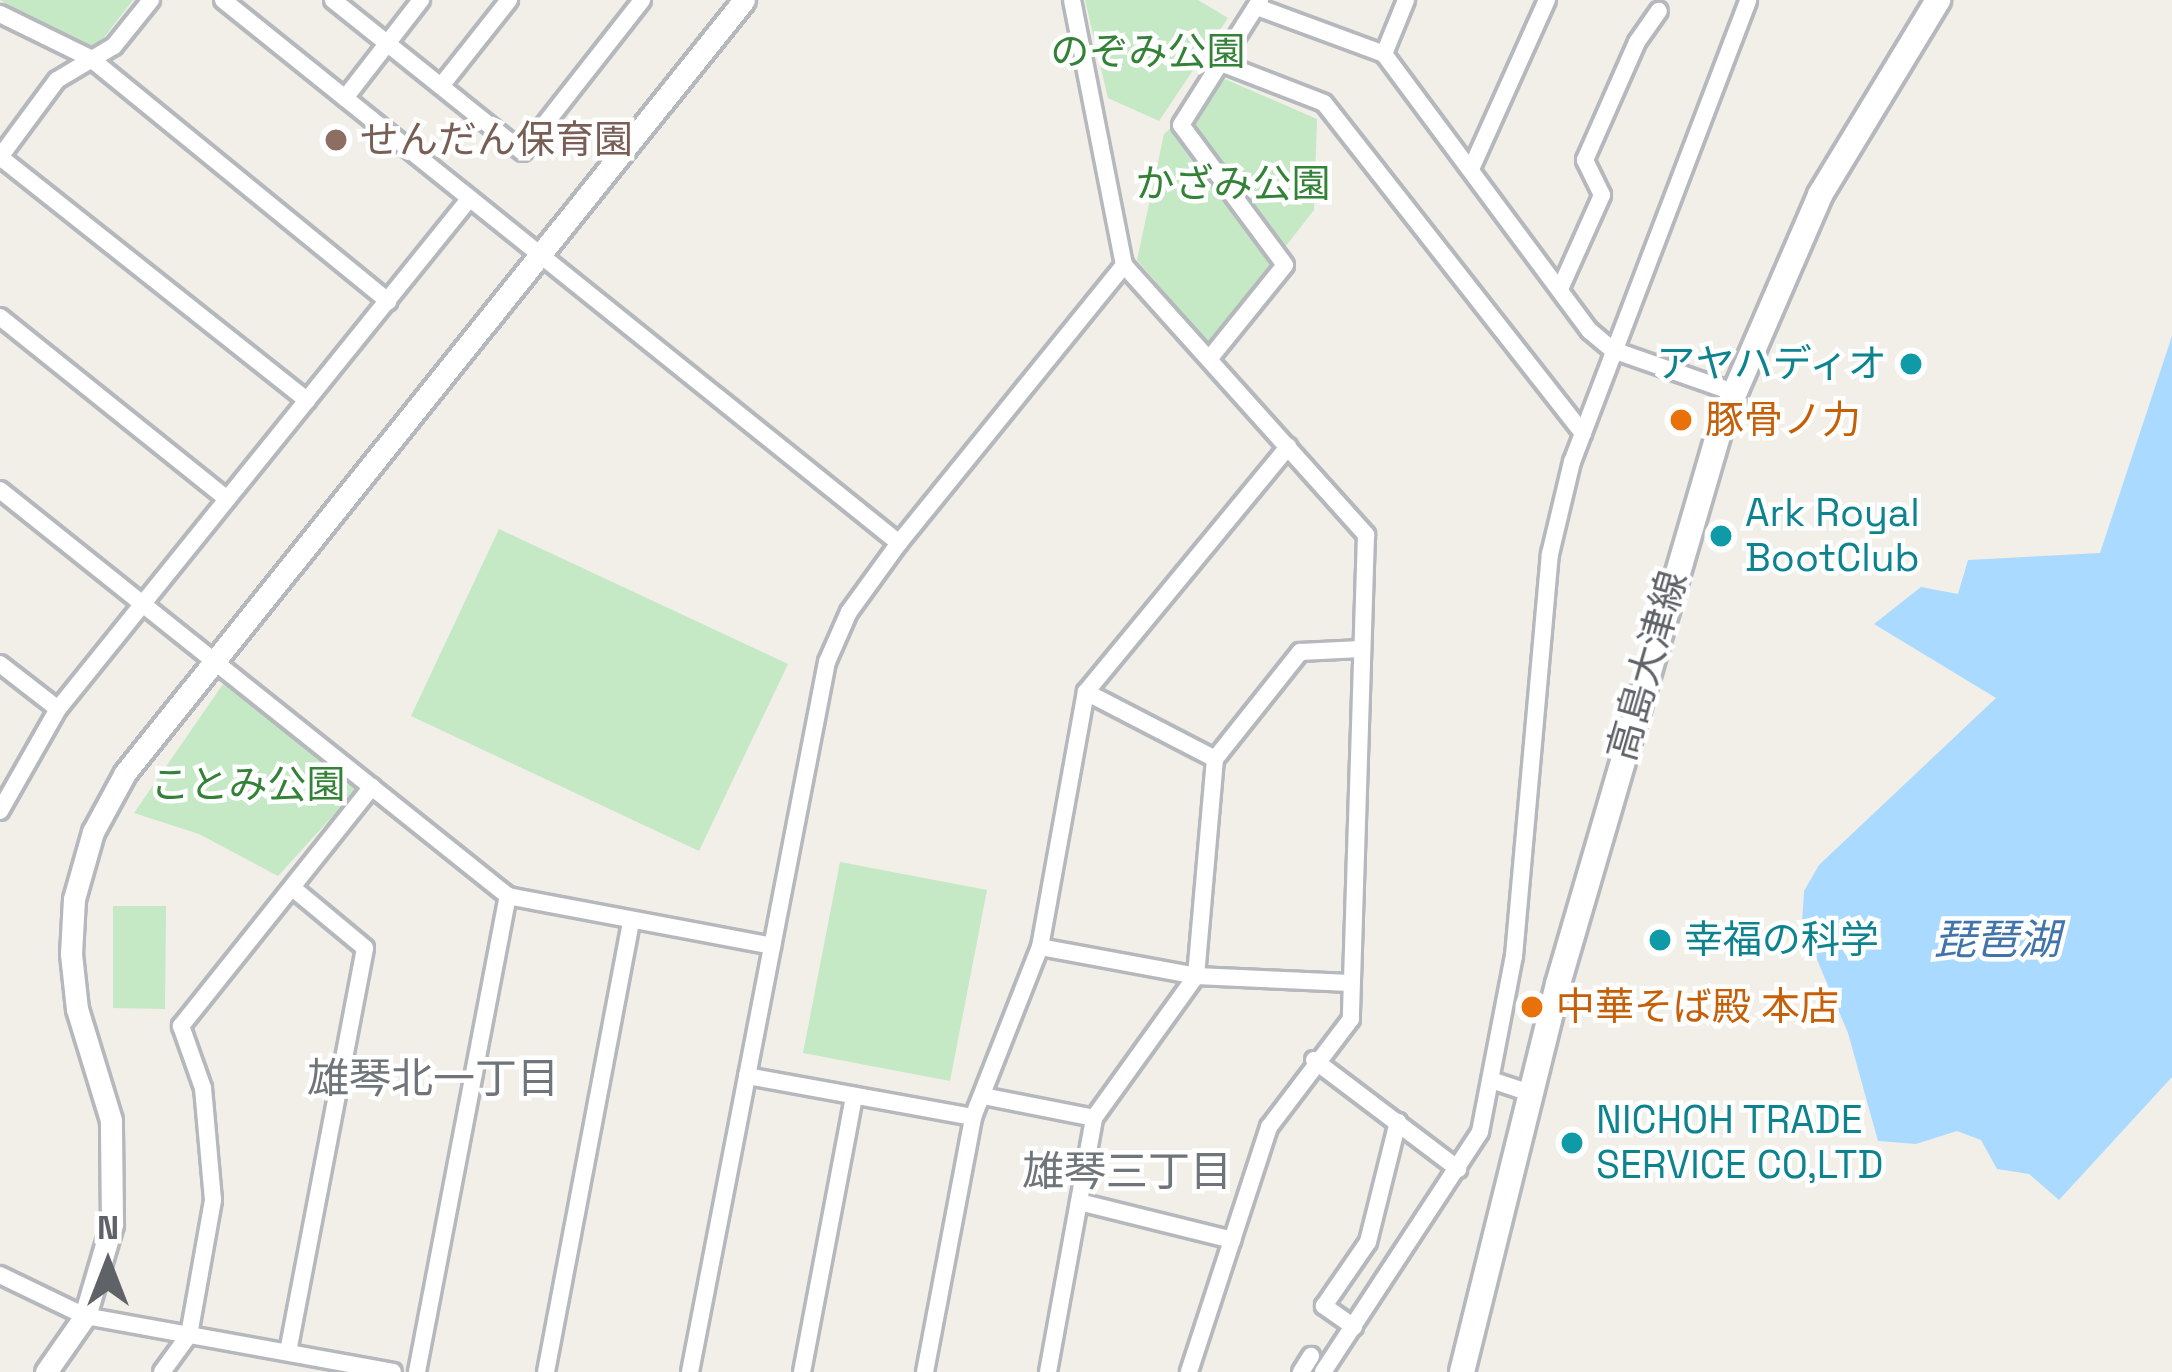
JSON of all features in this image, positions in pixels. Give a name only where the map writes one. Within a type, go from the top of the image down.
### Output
[{"type":"main road","name":"高島大津線","points":[[1462,1372],[1636,704],[1733,392],[1820,195],[1939,0]]},
{"type":"street","points":[[151,0],[114,46],[57,80],[0,157],[307,400]]},
{"type":"street","points":[[223,0],[899,543]]},
{"type":"street","points":[[333,0],[523,152],[642,0]]},
{"type":"street","points":[[345,98],[421,0]]},
{"type":"street","points":[[441,86],[509,0]]},
{"type":"street","points":[[46,1372],[85,1316],[109,1241],[115,1171],[111,1120],[76,1009],[74,899],[93,832],[125,773],[744,0]]},
{"type":"street","points":[[1072,0],[1124,265],[1366,535],[1351,1019],[1314,1060],[1269,1126],[1189,1372]]},
{"type":"street","points":[[1384,54],[1406,0]]},
{"type":"street","points":[[1471,170],[1546,0]]},
{"type":"street","points":[[1323,1372],[1480,1132],[1514,956],[1550,554],[1583,433],[1748,0]]},
{"type":"street","points":[[1210,358],[1285,265],[1181,125],[1259,3],[1384,54],[1560,289],[1613,350],[1733,392]]},
{"type":"street","points":[[1560,289],[1602,195],[1585,160],[1637,42],[1659,11]]},
{"type":"street","points":[[0,14],[90,58],[388,301]]},
{"type":"street","points":[[1221,63],[1324,103],[1583,433]]},
{"type":"street","points":[[0,811],[58,709],[470,198]]},
{"type":"street","points":[[690,1372],[827,662],[849,612],[899,543],[1124,265]]},
{"type":"street","points":[[0,317],[227,500]]},
{"type":"street","points":[[925,1372],[973,1118],[1040,947],[1086,692],[1288,447]]},
{"type":"street","points":[[0,490],[508,896],[772,946]]},
{"type":"street","points":[[1048,1372],[1094,1118],[1196,976],[1216,759],[1300,652],[1361,649]]},
{"type":"street","points":[[0,664],[58,709]]},
{"type":"street","points":[[1086,692],[1216,759]]},
{"type":"street","points":[[162,1372],[189,1335],[211,1217],[213,1143],[181,1026],[372,787]]},
{"type":"street","points":[[288,1352],[365,948],[294,890]]},
{"type":"street","points":[[417,1372],[508,896]]},
{"type":"street","points":[[546,1372],[631,920]]},
{"type":"street","points":[[1040,947],[1196,976],[1350,983]]},
{"type":"street","points":[[1314,1060],[1458,1168]]},
{"type":"street","points":[[747,1076],[973,1118]]},
{"type":"street","points":[[1491,1079],[1533,1094]]},
{"type":"street","points":[[802,1372],[854,1096]]},
{"type":"street","points":[[983,1096],[1094,1118]]},
{"type":"street","points":[[1354,1327],[1324,1306],[1368,1243],[1398,1122]]},
{"type":"street","points":[[1079,1202],[1232,1240]]},
{"type":"street","points":[[0,1274],[85,1316],[393,1372]]},
{"type":"green space","points":[[0,0],[133,0],[92,53]]},
{"type":"green space","name":"のぞみ公園","points":[[1085,0],[1198,0],[1228,18],[1159,121],[1108,98]]},
{"type":"green space","name":"かざみ公園","points":[[1225,79],[1317,119],[1314,210],[1209,344],[1137,260],[1164,134]]},
{"type":"green space","points":[[499,529],[788,664],[699,851],[411,716]]},
{"type":"green space","name":"ことみ公園","points":[[223,684],[359,787],[278,876],[199,834],[134,813]]},
{"type":"green space","points":[[840,862],[987,890],[950,1081],[803,1053]]},
{"type":"green space","points":[[113,906],[166,906],[165,1009],[113,1008]]},
{"type":"water","name":"琵琶湖","points":[[2172,336],[2172,1077],[2059,1200],[2029,1174],[1997,1169],[1981,1140],[1957,1131],[1916,1144],[1878,1141],[1848,1033],[1802,924],[1804,891],[1819,865],[1996,698],[1874,624],[1921,587],[1958,594],[1968,560],[2100,553]]},
{"type":"place","name":"せんだん保育園","points":[[336,140]]},
{"type":"place","name":"アヤハディオ","points":[[1911,364]]},
{"type":"place","name":"豚骨ノ力","points":[[1681,420]]},
{"type":"place","name":"Ark Royal BootClub","points":[[1721,536]]},
{"type":"place","name":"幸福の科学","points":[[1660,940]]},
{"type":"place","name":"中華そば殿 本店","points":[[1532,1007]]},
{"type":"place","name":"NICHOH TRADE SERVICE CO,LTD","points":[[1572,1143]]},
{"type":"district","name":"雄琴北一丁目","points":[[433,1079]]},
{"type":"district","name":"雄琴三丁目","points":[[1127,1172]]}]
